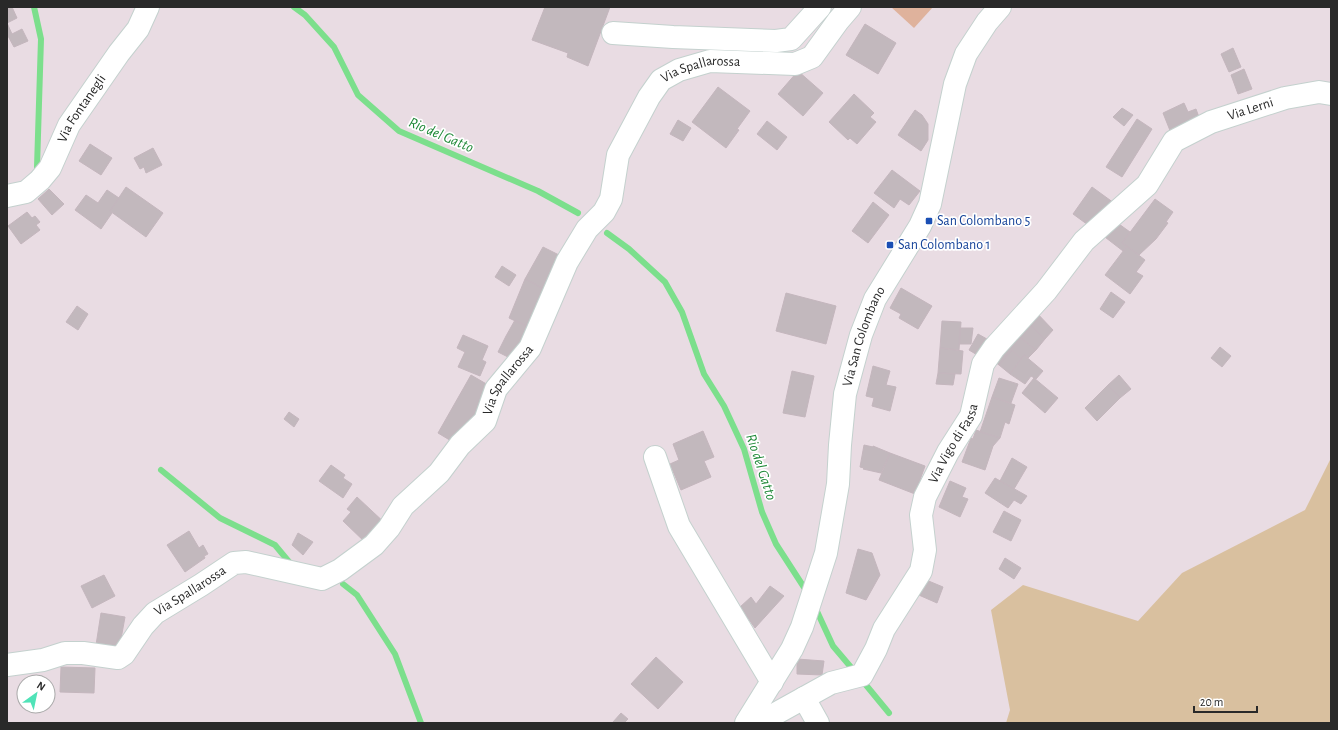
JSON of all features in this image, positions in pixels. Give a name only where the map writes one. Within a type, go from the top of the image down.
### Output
[{"type":"street","name":"Via Fontanegli","points":[[7,196],[26,192],[40,180],[50,168],[69,125],[119,53],[138,29],[148,7]]},
{"type":"street","name":"Via Spallarossa","points":[[613,33],[776,41],[791,39],[820,7]]},
{"type":"street","name":"Via Spallarossa","points":[[7,665],[43,660],[65,653],[83,653],[118,658],[124,654],[143,626],[155,612],[201,585],[234,562],[246,562],[322,579],[340,570],[374,545],[389,528],[403,506],[439,473],[460,445],[485,421],[496,389],[530,348],[566,262],[587,229],[604,212],[612,199],[618,155],[649,97],[661,80],[679,70],[710,61],[795,64],[812,57],[850,7]]},
{"type":"street","name":"Via San Colombano","points":[[746,722],[792,650],[802,627],[826,553],[838,484],[840,437],[845,394],[861,335],[875,299],[920,226],[930,204],[955,84],[966,54],[987,22],[1000,7]]},
{"type":"street","name":"Via Lerni","points":[[1174,141],[1211,122],[1285,98],[1319,92],[1331,94]]},
{"type":"street","name":"Via Vigo di Fassa","points":[[746,722],[775,714],[831,683],[862,675],[876,649],[884,629],[921,571],[925,550],[921,515],[924,496],[948,452],[971,416],[983,364],[994,348],[1046,291],[1084,241],[1148,185],[1174,141]]},
{"type":"street","points":[[655,457],[678,526],[772,682]]},
{"type":"street","points":[[804,698],[818,723]]},
{"type":"shaded area","points":[[891,7],[933,7],[914,28]]},
{"type":"shaded area","points":[[1331,458],[1331,723],[1006,723],[1010,710],[991,610],[1023,585],[1138,621],[1182,573],[1305,510]]},
{"type":"building","points":[[12,7],[17,18],[7,23],[7,8]]},
{"type":"building","points":[[545,7],[610,7],[588,66],[567,57],[568,53],[532,40]]},
{"type":"building","points":[[7,23],[12,34],[22,29],[28,41],[14,47],[7,36]]},
{"type":"building","points":[[865,24],[896,43],[878,74],[846,55]]},
{"type":"building","points":[[1233,48],[1241,67],[1229,72],[1221,54]]},
{"type":"building","points":[[1244,69],[1252,89],[1238,94],[1231,75]]},
{"type":"building","points":[[798,71],[823,93],[803,116],[778,94]]},
{"type":"building","points":[[718,87],[750,111],[726,148],[692,122]]},
{"type":"building","points":[[854,94],[874,113],[870,117],[876,122],[857,144],[850,138],[848,140],[829,122]]},
{"type":"building","points":[[1184,103],[1188,112],[1196,109],[1200,120],[1171,133],[1163,113]]},
{"type":"building","points":[[1122,108],[1133,115],[1124,126],[1113,117]]},
{"type":"building","points":[[915,110],[922,115],[928,124],[928,140],[921,151],[898,135]]},
{"type":"building","points":[[1137,119],[1152,129],[1122,177],[1106,167]]},
{"type":"building","points":[[678,120],[691,128],[683,141],[670,134]]},
{"type":"building","points":[[767,121],[787,137],[777,150],[757,134]]},
{"type":"building","points":[[90,144],[112,158],[101,175],[79,161]]},
{"type":"building","points":[[153,148],[162,165],[146,173],[144,167],[140,169],[134,158]]},
{"type":"building","points":[[892,170],[920,191],[909,205],[900,199],[894,208],[874,193]]},
{"type":"building","points":[[126,187],[163,213],[146,237],[110,211]]},
{"type":"building","points":[[1092,187],[1114,203],[1095,230],[1073,214]]},
{"type":"building","points":[[49,189],[64,204],[52,215],[38,199]]},
{"type":"building","points":[[107,190],[119,198],[110,211],[112,213],[101,229],[75,210],[86,195],[98,203]]},
{"type":"building","points":[[1155,199],[1173,212],[1166,222],[1168,223],[1156,239],[1139,255],[1122,243]]},
{"type":"building","points":[[873,202],[889,215],[868,243],[852,231]]},
{"type":"building","points":[[27,212],[32,218],[35,216],[40,222],[36,225],[40,230],[21,244],[8,226]]},
{"type":"building","points":[[1112,219],[1130,232],[1122,243],[1127,246],[1123,251],[1101,234]]},
{"type":"building","points":[[1127,246],[1145,260],[1136,272],[1143,276],[1130,294],[1105,275]]},
{"type":"building","points":[[543,247],[563,257],[548,291],[525,279]]},
{"type":"building","points":[[502,266],[516,275],[509,286],[495,277]]},
{"type":"building","points":[[525,279],[548,291],[532,329],[509,318]]},
{"type":"building","points":[[901,288],[932,306],[918,329],[899,318],[901,314],[890,308]]},
{"type":"building","points":[[1111,292],[1125,302],[1113,318],[1100,309]]},
{"type":"building","points":[[786,293],[836,306],[826,344],[776,331]]},
{"type":"building","points":[[77,306],[88,314],[78,330],[66,322]]},
{"type":"building","points":[[1034,310],[1053,330],[1045,339],[1024,319]]},
{"type":"building","points":[[1024,319],[1045,339],[1036,350],[1012,331]]},
{"type":"building","points":[[515,320],[532,329],[514,360],[498,352]]},
{"type":"building","points":[[942,321],[961,322],[959,350],[940,348]]},
{"type":"building","points":[[960,328],[973,328],[971,344],[959,344]]},
{"type":"building","points":[[1012,331],[1036,350],[1028,358],[1024,355],[1021,359],[1012,350],[999,365],[988,357]]},
{"type":"building","points":[[978,334],[994,343],[984,359],[969,350]]},
{"type":"building","points":[[463,335],[488,346],[482,360],[486,362],[480,376],[458,367],[465,352],[457,348]]},
{"type":"building","points":[[1220,347],[1231,356],[1222,367],[1211,358]]},
{"type":"building","points":[[940,348],[963,351],[961,374],[938,373]]},
{"type":"building","points":[[1012,350],[1021,359],[1010,374],[999,365]]},
{"type":"building","points":[[1024,355],[1043,371],[1036,379],[1031,376],[1025,384],[1010,374]]},
{"type":"building","points":[[873,366],[890,371],[886,385],[896,387],[890,411],[872,406],[874,398],[866,396]]},
{"type":"building","points":[[792,371],[814,376],[805,417],[783,413]]},
{"type":"building","points":[[938,373],[955,374],[953,385],[936,384]]},
{"type":"building","points":[[471,375],[495,389],[458,445],[438,433]]},
{"type":"building","points":[[1119,375],[1131,389],[1120,398],[1108,385]]},
{"type":"building","points":[[999,378],[1018,384],[1011,403],[992,397]]},
{"type":"building","points":[[1034,378],[1058,398],[1045,413],[1022,393]]},
{"type":"building","points":[[1108,385],[1120,398],[1097,421],[1085,408]]},
{"type":"building","points":[[992,397],[1015,405],[1009,424],[1005,422],[1000,438],[980,432]]},
{"type":"building","points":[[289,412],[299,419],[294,427],[284,419]]},
{"type":"building","points":[[976,430],[1000,438],[993,446],[985,470],[962,462],[971,438],[973,439]]},
{"type":"building","points":[[703,431],[714,457],[704,461],[711,477],[681,490],[670,464],[679,460],[673,444]]},
{"type":"building","points":[[864,445],[873,446],[890,453],[881,473],[860,467]]},
{"type":"building","points":[[890,453],[925,466],[915,494],[879,480]]},
{"type":"building","points":[[1012,458],[1027,467],[1014,489],[1000,481]]},
{"type":"building","points":[[331,465],[345,475],[343,478],[352,484],[343,498],[319,481]]},
{"type":"building","points":[[995,478],[1027,496],[1021,504],[1014,500],[1008,508],[985,493]]},
{"type":"building","points":[[950,481],[966,488],[962,497],[968,499],[960,517],[939,507]]},
{"type":"building","points":[[357,497],[387,525],[368,545],[343,521],[351,512],[347,509]]},
{"type":"building","points":[[1004,511],[1021,520],[1011,541],[993,532]]},
{"type":"building","points":[[189,531],[199,548],[203,545],[208,554],[204,556],[205,558],[185,572],[167,545]]},
{"type":"building","points":[[298,533],[313,542],[303,555],[292,545]]},
{"type":"building","points":[[858,549],[872,553],[880,575],[866,600],[846,593]]},
{"type":"building","points":[[1005,558],[1021,568],[1014,579],[999,569]]},
{"type":"building","points":[[104,575],[115,596],[92,608],[81,586]]},
{"type":"building","points":[[919,577],[943,587],[937,603],[912,592]]},
{"type":"building","points":[[770,586],[784,596],[755,628],[740,607],[751,597],[756,604]]},
{"type":"building","points":[[101,613],[125,617],[119,650],[96,645]]},
{"type":"building","points":[[656,657],[683,682],[658,709],[631,684]]},
{"type":"building","points":[[797,659],[824,661],[822,675],[797,674]]},
{"type":"building","points":[[61,667],[95,668],[94,693],[60,692]]},
{"type":"building","points":[[621,713],[628,719],[624,723],[614,723],[613,722]]},
{"type":"waterway","points":[[34,7],[41,39],[37,167]]},
{"type":"waterway","name":"Rio del Gatto","points":[[294,7],[305,15],[334,47],[358,95],[399,131],[538,191],[578,213]]},
{"type":"waterway","name":"Rio del Gatto","points":[[607,233],[629,249],[665,282],[682,312],[704,374],[724,406],[744,449],[762,512],[776,544],[807,592]]},
{"type":"waterway","points":[[161,470],[220,518],[275,545],[290,563]]},
{"type":"waterway","points":[[343,584],[357,595],[395,654],[421,723]]},
{"type":"waterway","name":"Rio del Gatto","points":[[815,607],[833,646],[855,672]]},
{"type":"waterway","name":"Rio del Gatto","points":[[861,679],[889,713]]},
{"type":"place","name":"San Colombano 5","points":[[929,221]]},
{"type":"place","name":"San Colombano 1","points":[[890,245]]}]
